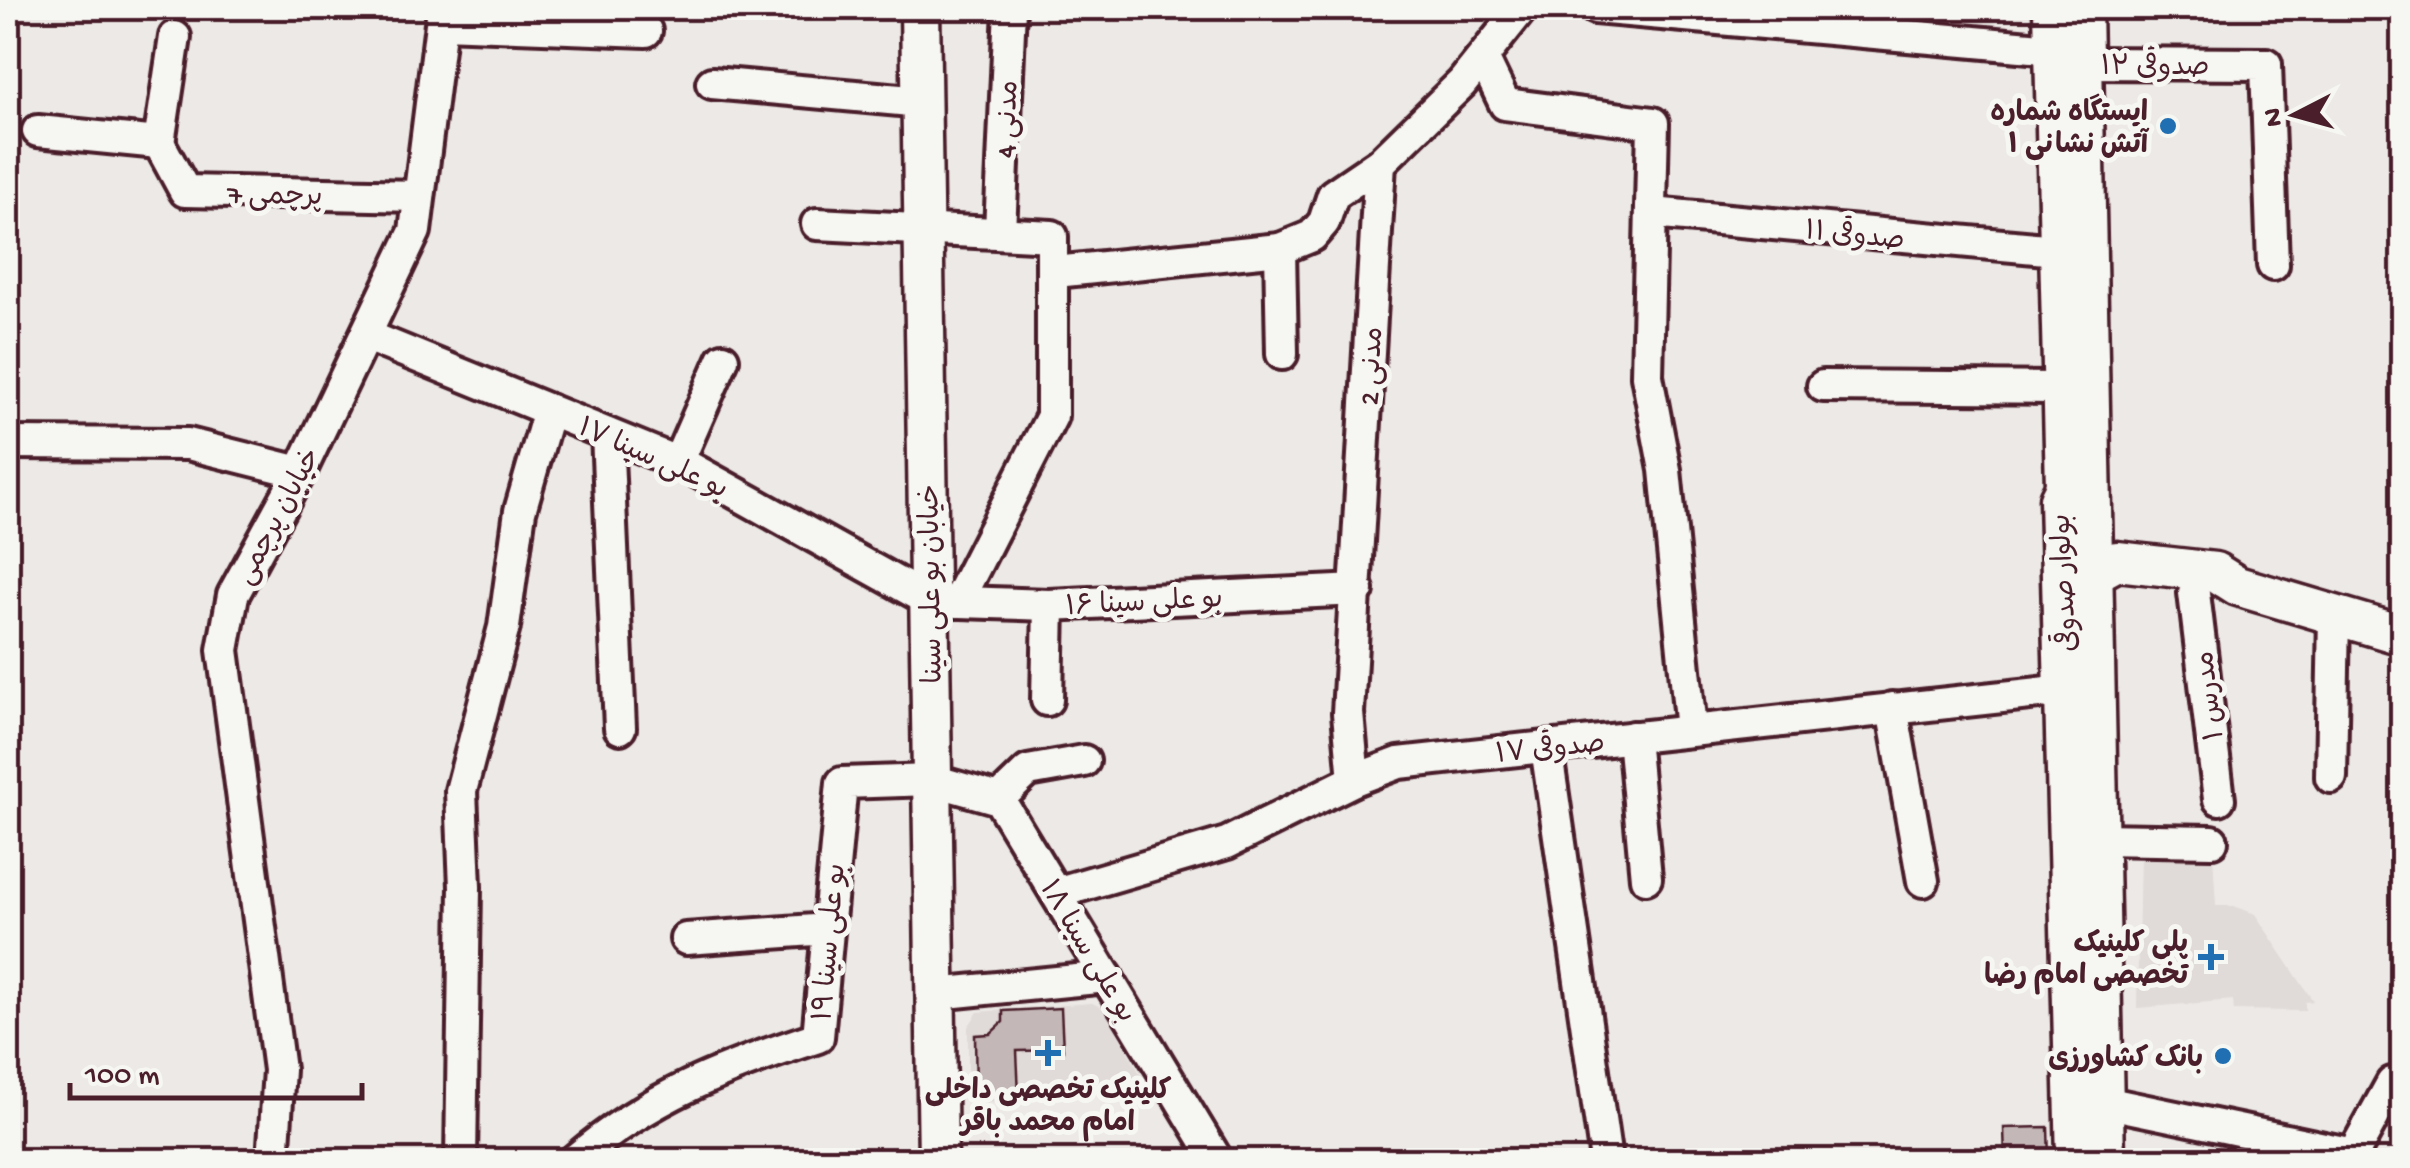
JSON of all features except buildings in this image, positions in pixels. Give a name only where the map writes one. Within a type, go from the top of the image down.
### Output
[{"type":"main road","name":"خیابان بو علی سینا","points":[[920,8],[924,228],[944,601],[932,780],[938,1160]]},
{"type":"main road","name":"بولوار صدوقی","points":[[2052,8],[2072,64]]},
{"type":"main road","name":"بولوار صدوقی","points":[[2082,8],[2072,64],[2070,143],[2092,532],[2105,567],[2099,839],[2105,1160]]},
{"type":"main road","name":"بولوار صدوقی","points":[[2070,143],[2057,250],[2065,487],[2058,498],[2066,636],[2076,1160]]},
{"type":"main road","points":[[2065,487],[2071,546],[2105,567],[2117,585],[2212,595],[2236,586]]},
{"type":"main road","points":[[2105,567],[2215,572],[2236,586],[2402,636]]},
{"type":"main road","points":[[2066,636],[2072,611],[2105,567]]},
{"type":"street","name":"مدنی 4","points":[[1000,231],[1010,8]]},
{"type":"street","points":[[1055,272],[1280,249],[1312,236],[1324,222],[1333,195],[1380,163],[1483,58],[1522,8]]},
{"type":"street","name":"صدوقی ۱۲","points":[[1595,8],[1827,18],[2072,64],[2223,54],[2266,64],[2273,264]]},
{"type":"street","points":[[442,15],[646,31]]},
{"type":"street","name":"خیابان پرچمی","points":[[273,1160],[279,1070],[223,650],[234,595],[300,472],[415,230],[442,15]]},
{"type":"street","points":[[38,131],[159,144],[175,38]]},
{"type":"street","points":[[1483,58],[1506,104],[1653,123],[1647,376],[1665,470],[1691,730]]},
{"type":"street","points":[[712,83],[922,102]]},
{"type":"street","name":"پرچمی 7","points":[[159,144],[185,191],[419,196]]},
{"type":"street","name":"مدنی 2","points":[[1354,780],[1348,712],[1380,163]]},
{"type":"street","name":"صدوقی ۱۱","points":[[1652,213],[2057,250]]},
{"type":"street","points":[[817,224],[1052,236],[1052,416],[944,601]]},
{"type":"street","points":[[1280,249],[1282,354]]},
{"type":"street","name":"بو علی سینا ۱۷","points":[[366,336],[678,462],[944,601]]},
{"type":"street","points":[[678,462],[722,359]]},
{"type":"street","points":[[1823,386],[2060,388]]},
{"type":"street","points":[[461,1160],[465,888],[462,791],[504,627],[520,511],[549,410]]},
{"type":"street","points":[[608,434],[620,728]]},
{"type":"street","points":[[8,444],[188,444],[300,472]]},
{"type":"street","name":"بو علی سینا ۱۶","points":[[944,601],[1050,605],[1358,590]]},
{"type":"street","name":"مدرس ۱","points":[[2194,593],[2220,799]]},
{"type":"street","points":[[1047,700],[1050,605]]},
{"type":"street","points":[[2331,777],[2334,615]]},
{"type":"street","name":"صدوقی ۱۷","points":[[1056,893],[1227,843],[1354,780],[1399,763],[2066,690]]},
{"type":"street","points":[[1892,708],[1923,881]]},
{"type":"street","points":[[1634,737],[1646,878]]},
{"type":"street","points":[[1546,746],[1606,1160]]},
{"type":"street","points":[[932,780],[1000,799],[1028,770],[1084,761]]},
{"type":"street","name":"بو علی سینا ۱۹","points":[[575,1160],[613,1128],[711,1072],[818,1037],[842,783],[932,780]]},
{"type":"street","name":"بو علی سینا ۱۸","points":[[1000,799],[1216,1160]]},
{"type":"street","points":[[2099,839],[2212,841]]},
{"type":"street","points":[[686,939],[828,929]]},
{"type":"street","points":[[936,994],[1106,977]]},
{"type":"street","points":[[2104,1102],[2353,1154],[2392,1083],[2402,1088]]},
{"type":"shaded area","name":"پلی کلینیک تخصصی امام رضا","points":[[2140,855],[2213,855],[2216,906],[2234,906],[2255,914],[2313,1001],[2305,1002],[2305,1011],[2234,1010],[2233,1000],[2137,1008]]},
{"type":"shaded area","name":"کلینیک تخصصی داخلی امام محمد باقر","points":[[1092,1003],[1104,1009],[1143,1079],[968,1105],[968,1027],[978,1012]]},
{"type":"place","name":"ایستگاه شماره ۱ آتش نشانی","points":[[2168,126]]},
{"type":"place","name":"پلی کلینیک تخصصی امام رضا","points":[[2211,957]]},
{"type":"place","name":"کلینیک تخصصی داخلی امام محمد باقر","points":[[1048,1053]]},
{"type":"place","name":"بانک کشاورزی","points":[[2223,1056]]}]
